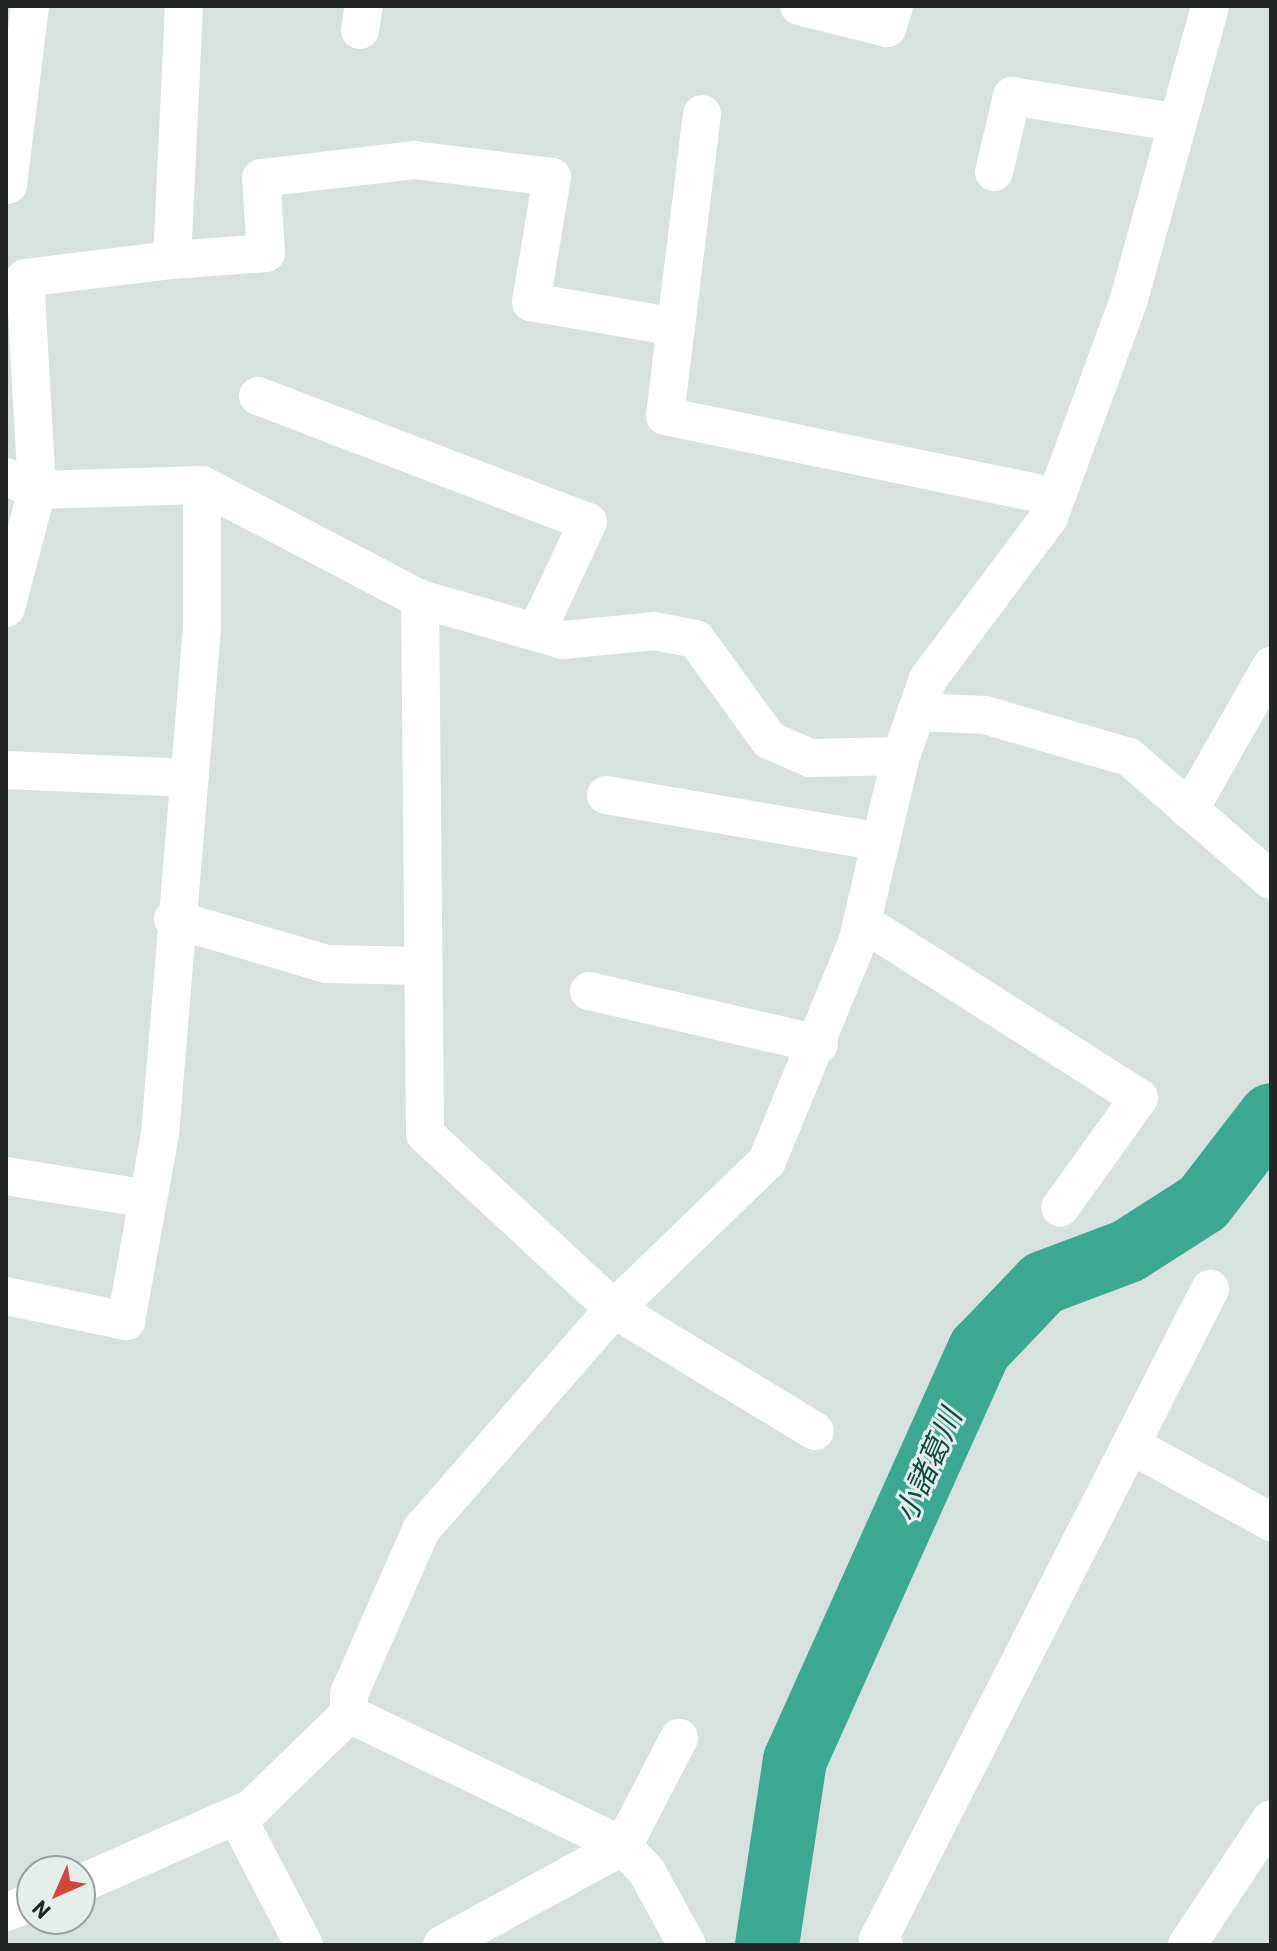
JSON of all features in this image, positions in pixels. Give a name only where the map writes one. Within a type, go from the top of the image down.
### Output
[{"type":"street","points":[[8,185],[30,6]]},
{"type":"street","points":[[172,260],[184,6]]},
{"type":"street","points":[[799,6],[887,28],[894,6]]},
{"type":"street","points":[[96,1877],[237,1817],[349,1714],[349,1694],[421,1530],[614,1309],[767,1161],[819,1044],[862,922],[901,756],[928,679],[1002,589],[1056,497],[1129,299],[1173,122],[1210,6]]},
{"type":"street","points":[[994,172],[1012,96],[1173,122]]},
{"type":"street","points":[[702,114],[665,416],[1056,497]]},
{"type":"street","points":[[7,612],[21,484],[25,278],[172,260],[266,253],[261,178],[414,160],[552,177],[531,302],[676,327]]},
{"type":"street","points":[[258,396],[588,522],[537,631]]},
{"type":"street","points":[[21,484],[202,485],[420,599],[563,640],[654,631],[696,639],[769,740],[810,758],[901,756]]},
{"type":"street","points":[[6,1296],[126,1321],[160,1134],[173,919],[190,778],[202,628],[202,485]]},
{"type":"street","points":[[420,599],[425,1134],[614,1309],[815,1431]]},
{"type":"street","points":[[1189,810],[1271,666]]},
{"type":"street","points":[[916,712],[985,715],[1076,738],[1129,757],[1271,880]]},
{"type":"street","points":[[6,770],[190,778]]},
{"type":"street","points":[[606,795],[880,842]]},
{"type":"street","points":[[173,919],[327,964],[423,966]]},
{"type":"street","points":[[862,922],[1139,1098],[1060,1208]]},
{"type":"street","points":[[589,991],[819,1044]]},
{"type":"street","points":[[6,1176],[148,1199]]},
{"type":"street","points":[[884,1945],[878,1940],[1210,1289]]},
{"type":"street","points":[[1131,1445],[1271,1522]]},
{"type":"street","points":[[349,1714],[623,1846],[647,1872],[687,1945]]},
{"type":"street","points":[[442,1945],[623,1846],[679,1738]]},
{"type":"street","points":[[237,1817],[304,1945]]},
{"type":"street","points":[[1187,1945],[1268,1832]]},
{"type":"waterway","name":"小諸葛川","points":[[767,1945],[795,1760],[980,1349],[1043,1283],[1128,1251],[1203,1203],[1271,1115]]}]
